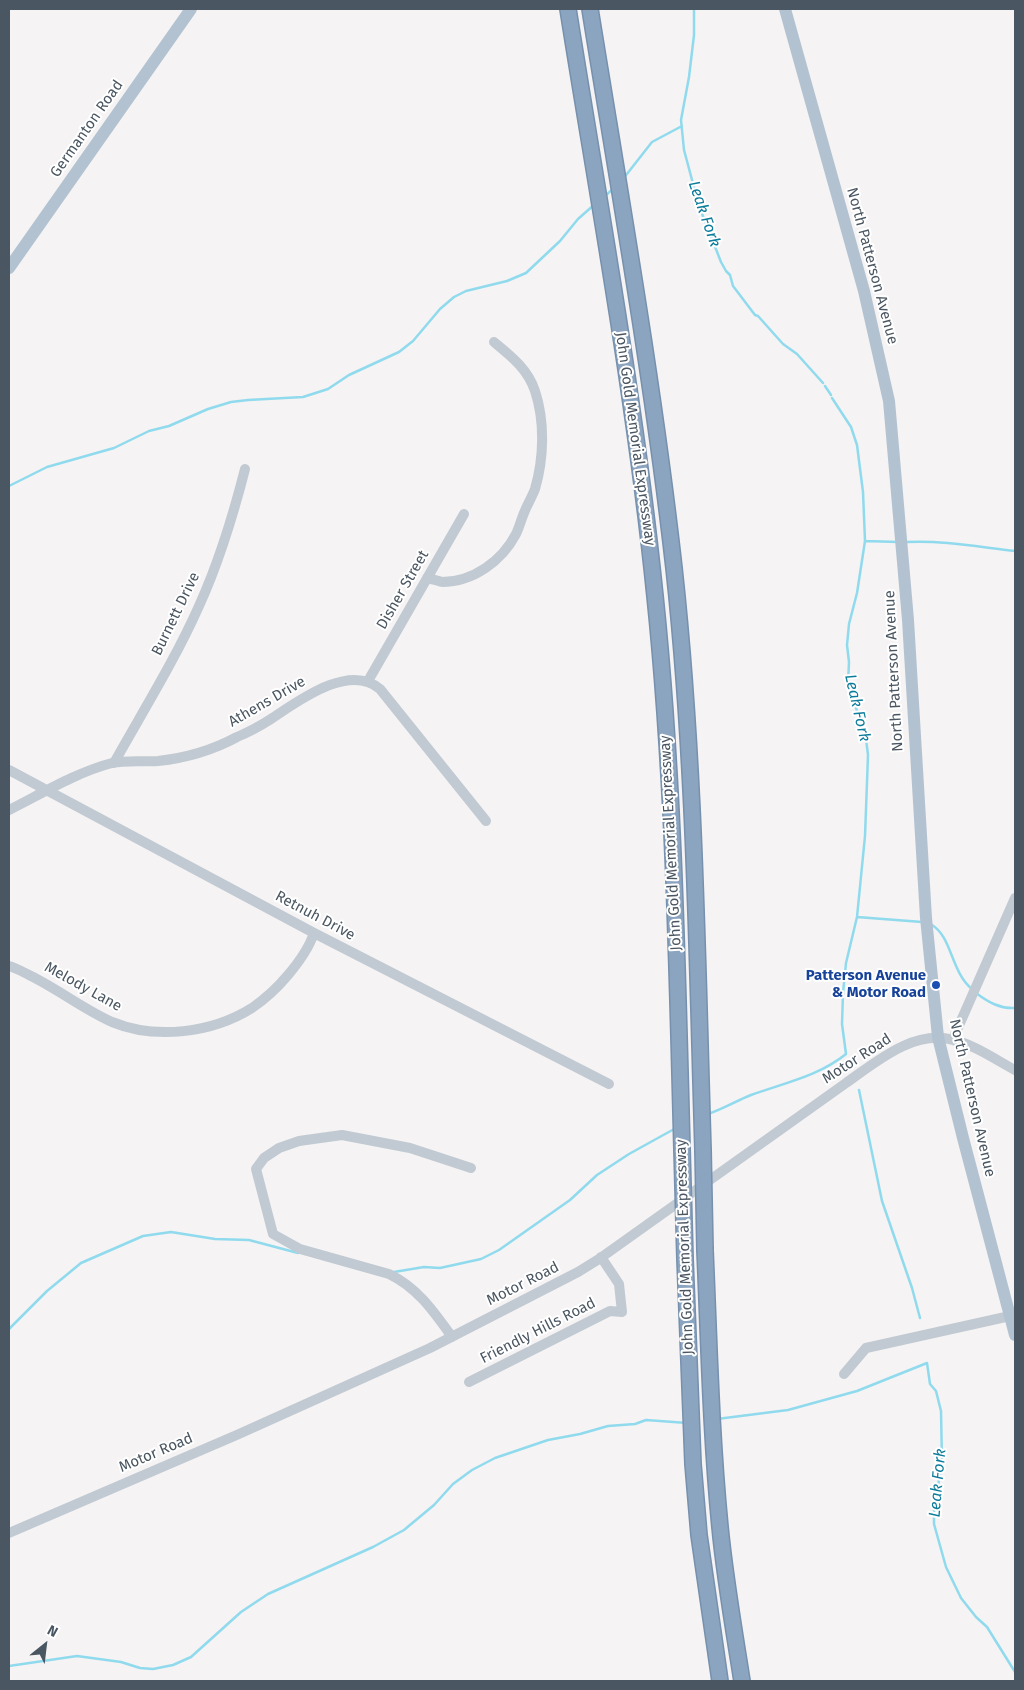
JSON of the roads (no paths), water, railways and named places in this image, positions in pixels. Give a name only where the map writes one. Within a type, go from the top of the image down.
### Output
[{"type":"highway","points":[[560,9],[575,56]]},
{"type":"highway","name":"John Gold Memorial Expressway","points":[[568,9],[625,365],[655,596],[668,760],[676,926],[685,1259],[693,1464],[699,1535],[720,1681]]},
{"type":"highway","name":"John Gold Memorial Expressway","points":[[590,9],[654,415],[674,567],[684,676],[692,805],[705,1250],[714,1450],[730,1607],[742,1681]]},
{"type":"main road","name":"Germanton Road","points":[[9,268],[192,9]]},
{"type":"main road","name":"North Patterson Avenue","points":[[785,9],[864,290],[889,401],[906,592],[926,910],[938,1037],[1015,1335]]},
{"type":"street","points":[[428,578],[442,582],[467,578],[489,566],[502,554],[515,535],[534,489],[540,464],[542,438],[541,415],[534,389],[526,372],[516,360],[494,342]]},
{"type":"street","name":"Burnett Drive","points":[[114,763],[199,606],[237,502],[245,469]]},
{"type":"street","name":"Disher Street","points":[[368,681],[464,514]]},
{"type":"street","points":[[368,681],[380,689],[486,821]]},
{"type":"street","name":"Athens Drive","points":[[9,810],[47,790],[114,763],[157,761],[213,749],[269,720],[302,697],[342,682],[368,681]]},
{"type":"street","name":"Retnuh Drive","points":[[9,770],[314,933],[610,1084]]},
{"type":"street","points":[[953,1039],[1015,898]]},
{"type":"street","name":"Melody Lane","points":[[9,966],[46,983],[112,1021],[145,1031],[176,1031],[220,1022],[252,1008],[295,967],[314,933]]},
{"type":"street","name":"Motor Road","points":[[9,1533],[239,1434],[452,1337],[578,1272],[870,1066],[909,1044],[938,1037],[953,1039],[1015,1070]]},
{"type":"street","points":[[452,1337],[422,1296],[401,1280],[390,1274],[300,1249],[273,1234],[256,1169],[264,1158],[279,1148],[299,1141],[342,1135],[410,1148],[471,1168]]},
{"type":"street","name":"Friendly Hills Road","points":[[469,1382],[609,1312],[622,1312],[620,1284],[601,1257]]},
{"type":"street","points":[[844,1374],[866,1348],[1010,1316]]},
{"type":"waterway","name":"Leak Fork","points":[[694,9],[694,35],[681,120],[684,150],[699,206],[721,262],[730,275],[733,286],[755,315],[783,344],[797,354],[823,383]]},
{"type":"waterway","points":[[623,179],[652,142],[682,126]]},
{"type":"waterway","points":[[605,196],[614,188]]},
{"type":"waterway","points":[[9,486],[47,467],[114,448],[149,431],[169,426],[208,409],[231,402],[303,397],[328,389],[349,375],[399,352],[413,341],[440,309],[454,297],[466,291],[507,281],[526,273],[595,204]]},
{"type":"waterway","name":"Leak Fork","points":[[825,386],[831,395]]},
{"type":"waterway","name":"Leak Fork","points":[[708,1114],[751,1095],[813,1073],[836,1062],[846,1054],[842,1024],[843,993],[846,963],[857,917],[865,836],[868,755],[866,739],[848,683],[849,662],[847,645],[849,624],[857,593],[865,541],[863,492],[857,445],[851,427],[832,398]]},
{"type":"waterway","points":[[865,541],[898,542]]},
{"type":"waterway","points":[[906,542],[947,543],[1015,551]]},
{"type":"waterway","points":[[857,917],[922,922]]},
{"type":"waterway","points":[[932,925],[939,930],[960,974],[972,989]]},
{"type":"waterway","points":[[976,993],[994,1004],[1015,1008]]},
{"type":"waterway","name":"Leak Fork","points":[[859,1090],[882,1201],[912,1288],[920,1318]]},
{"type":"waterway","points":[[394,1272],[424,1267],[440,1268],[481,1259],[499,1250],[570,1200],[597,1175],[629,1154],[676,1128]]},
{"type":"waterway","points":[[9,1329],[47,1291],[81,1263],[143,1236],[171,1232],[215,1239],[249,1240],[298,1253]]},
{"type":"waterway","name":"Leak Fork","points":[[717,1419],[788,1410],[857,1391],[927,1363],[930,1384],[936,1391],[941,1411],[942,1463],[934,1508],[934,1524],[946,1567],[961,1598],[976,1617],[987,1627],[1015,1672]]},
{"type":"waterway","points":[[9,1666],[77,1656],[121,1662],[140,1668],[153,1669],[173,1665],[191,1657],[241,1612],[268,1594],[373,1547],[404,1530],[434,1505],[453,1484],[472,1470],[495,1458],[548,1440],[608,1426],[635,1424],[646,1420],[687,1423]]},
{"type":"place","name":"Patterson Avenue & Motor Road","points":[[936,985]]}]
